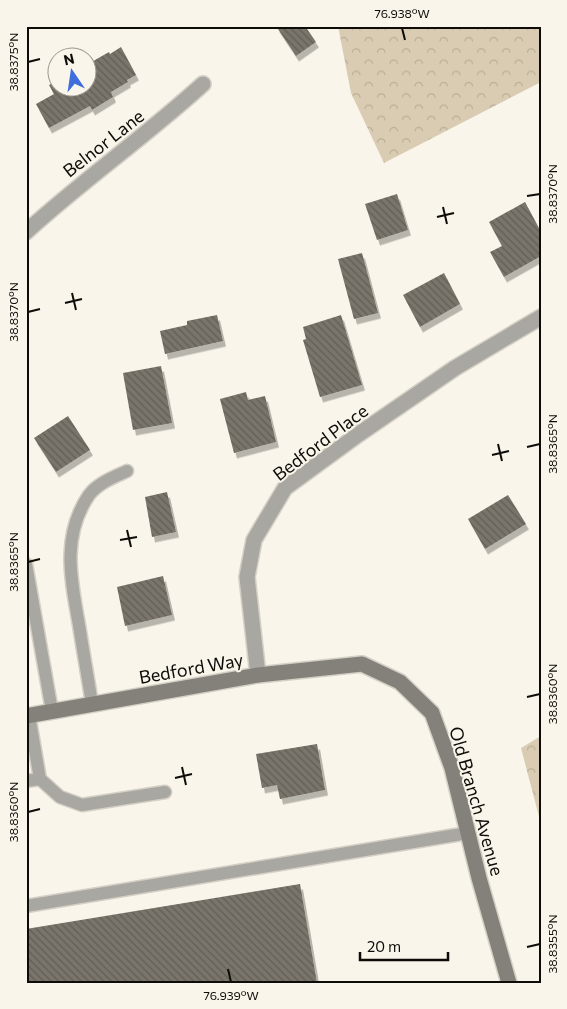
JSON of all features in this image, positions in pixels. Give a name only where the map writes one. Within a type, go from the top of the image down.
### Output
[{"type":"street","name":"Belnor Lane","points":[[26,232],[62,199],[176,109],[203,84]]},
{"type":"street","name":"Bedford Place","points":[[258,675],[247,577],[254,540],[285,488],[455,368],[541,317]]},
{"type":"street","name":"Bedford Way","points":[[28,715],[258,675],[362,664]]},
{"type":"street","name":"Old Branch Avenue","points":[[362,664],[400,682],[432,713],[452,768],[509,983]]},
{"type":"lane","points":[[92,704],[70,571],[71,543],[78,518],[90,494],[107,479],[127,471]]},
{"type":"lane","points":[[26,564],[52,711]]},
{"type":"lane","points":[[28,715],[40,779],[60,797],[82,805],[166,792]]},
{"type":"lane","points":[[26,781],[40,779]]},
{"type":"lane","points":[[26,906],[468,833]]},
{"type":"green space","points":[[338,26],[541,26],[541,82],[384,163],[351,93]]},
{"type":"green space","points":[[541,736],[541,824],[521,748]]},
{"type":"building","points":[[276,26],[305,26],[316,42],[296,56]]},
{"type":"building","points":[[121,47],[136,75],[111,92],[113,97],[92,110],[90,106],[49,128],[36,104],[48,97],[98,98],[98,58],[109,52],[110,54]]},
{"type":"building","points":[[397,194],[408,230],[377,240],[365,204]]},
{"type":"building","points":[[525,202],[541,232],[541,256],[504,277],[490,252],[502,246],[489,222]]},
{"type":"building","points":[[362,253],[378,313],[354,319],[338,259]]},
{"type":"building","points":[[444,273],[460,304],[420,327],[403,295]]},
{"type":"building","points":[[217,315],[223,341],[165,354],[160,331],[187,325],[187,321]]},
{"type":"building","points":[[341,315],[362,385],[320,397],[303,340],[306,339],[303,327]]},
{"type":"building","points":[[161,366],[172,423],[133,430],[123,373]]},
{"type":"building","points":[[246,392],[248,400],[265,396],[276,442],[234,453],[220,399]]},
{"type":"building","points":[[68,416],[90,450],[56,472],[34,438]]},
{"type":"building","points":[[167,492],[176,532],[152,537],[145,497]]},
{"type":"building","points":[[508,495],[526,524],[485,549],[468,519]]},
{"type":"building","points":[[163,576],[172,615],[125,626],[117,587]]},
{"type":"building","points":[[317,744],[325,790],[280,799],[277,785],[262,788],[256,754]]},
{"type":"building","points":[[300,884],[317,983],[26,983],[26,929]]}]
